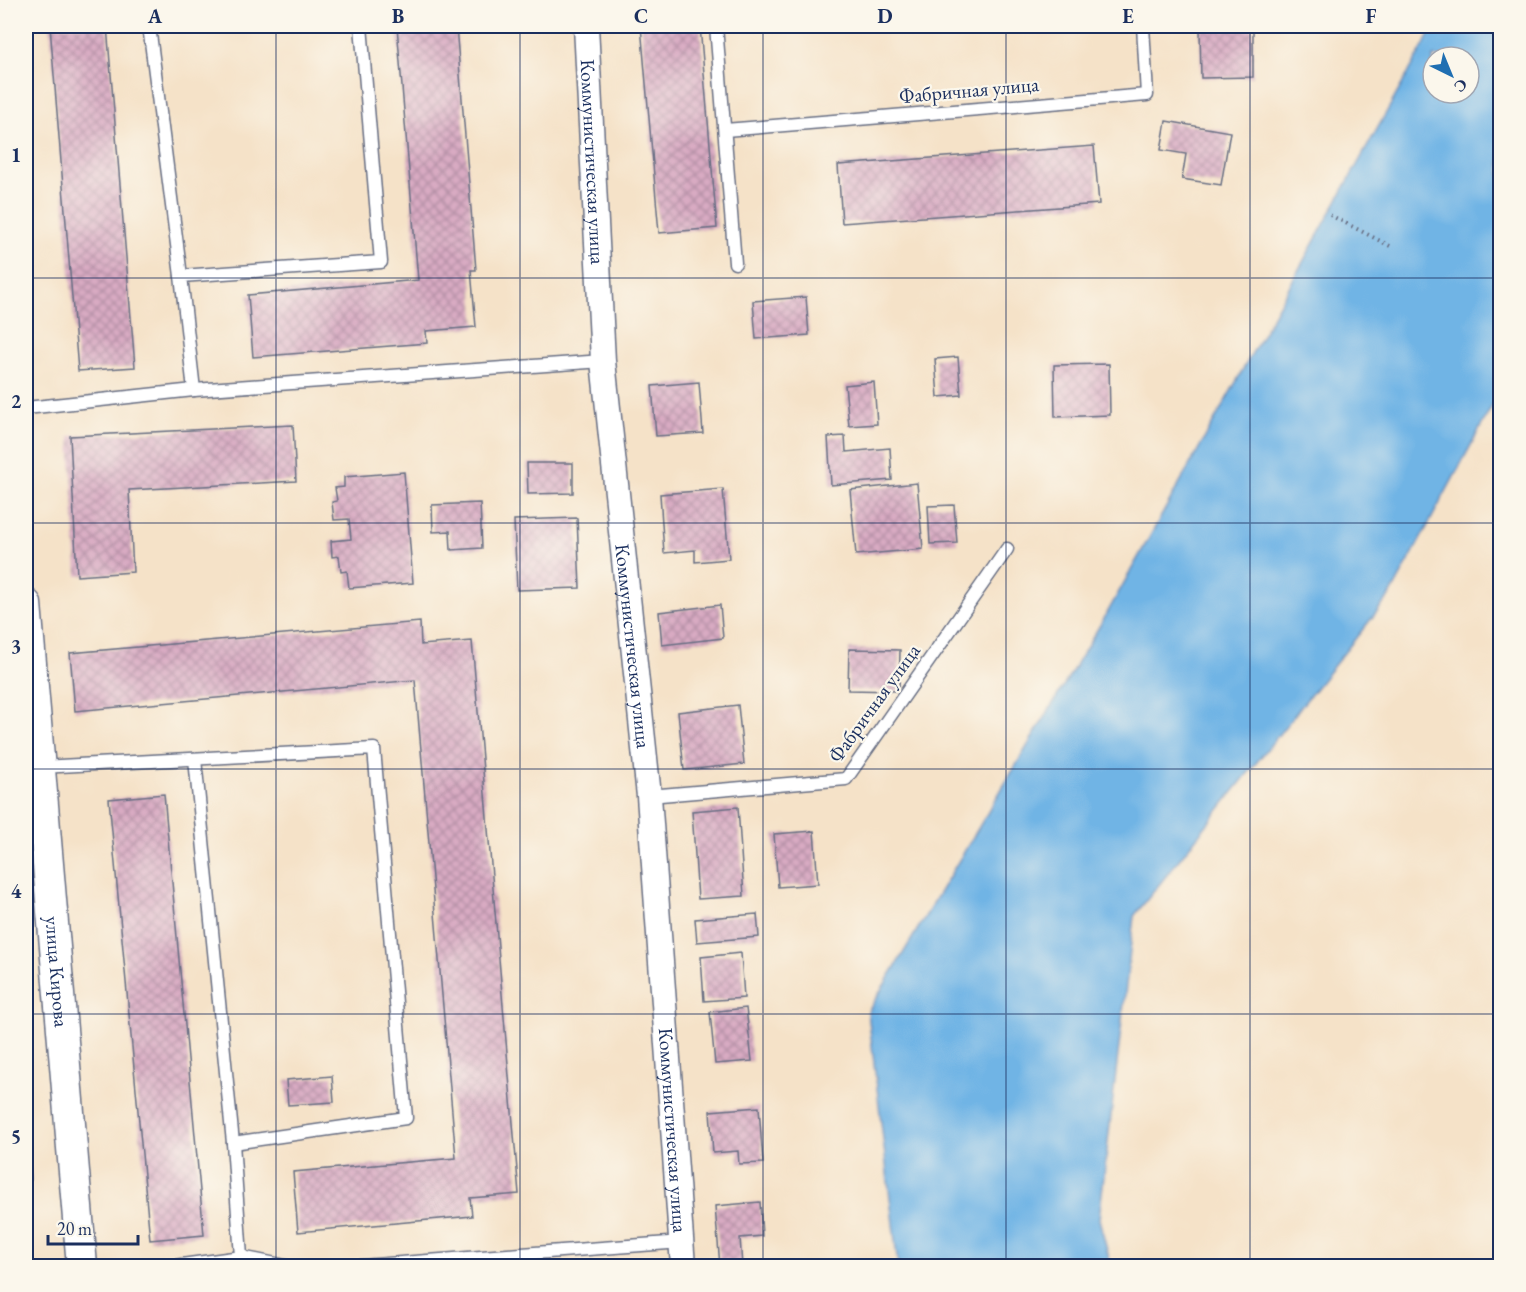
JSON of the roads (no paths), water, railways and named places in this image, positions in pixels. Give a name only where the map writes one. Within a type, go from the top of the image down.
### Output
[{"type":"street","name":"Коммунистическая улица","points":[[586,26],[603,361],[648,796],[683,1266]]},
{"type":"street","name":"улица Кирова","points":[[26,604],[28,649],[82,1266]]},
{"type":"lane","points":[[149,26],[194,390]]},
{"type":"lane","points":[[181,276],[381,262],[361,26]]},
{"type":"lane","points":[[716,26],[735,263]]},
{"type":"lane","name":"Фабричная улица","points":[[725,130],[1147,95],[1143,26]]},
{"type":"lane","points":[[26,408],[194,390],[603,361]]},
{"type":"lane","name":"Фабричная улица","points":[[648,796],[846,779],[1006,549]]},
{"type":"lane","points":[[40,767],[374,749],[406,1118],[233,1143]]},
{"type":"lane","points":[[195,759],[233,1143],[241,1257]]},
{"type":"lane","points":[[362,1266],[682,1242]]},
{"type":"lane","points":[[174,1266],[241,1257],[286,1266]]},
{"type":"water","points":[[1433,26],[1500,26],[1500,391],[1391,594],[1134,916],[1099,1219],[1111,1266],[898,1266],[868,1012],[1106,615],[1421,50],[1421,105],[1481,105],[1481,45],[1424,45]]}]
